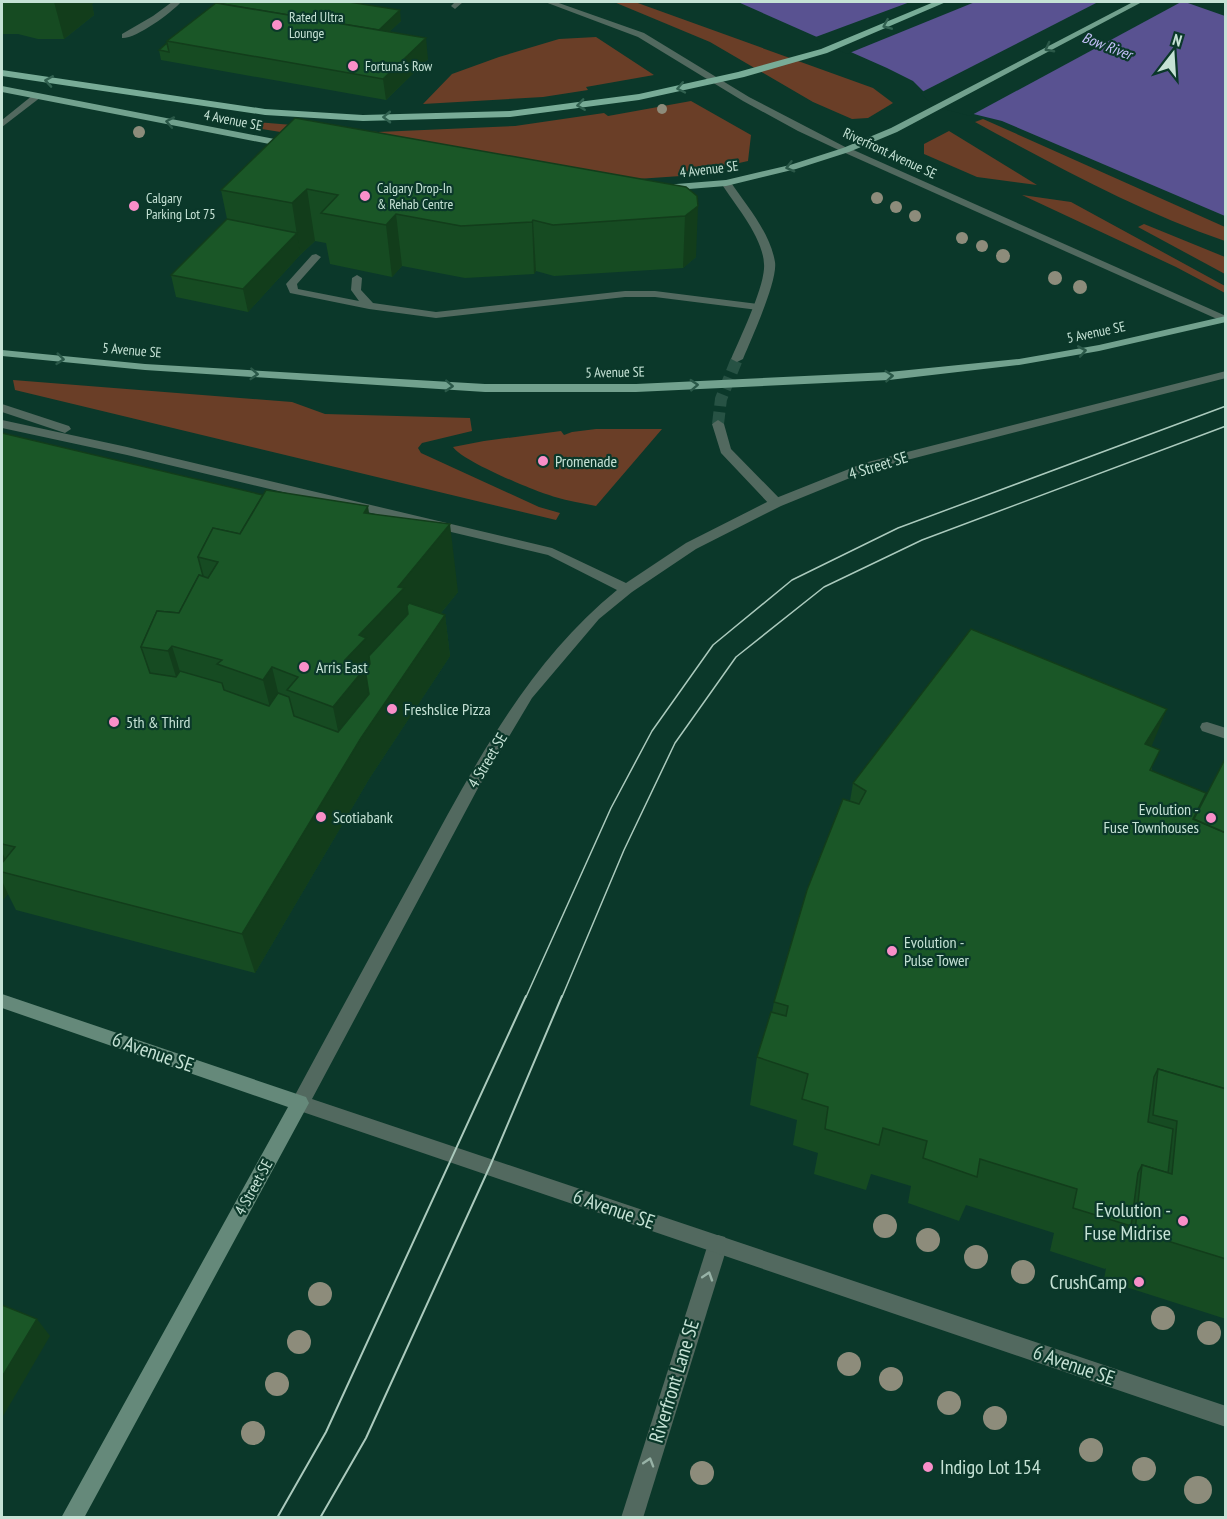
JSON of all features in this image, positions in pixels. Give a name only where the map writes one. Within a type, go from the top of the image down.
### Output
[{"type":"highway","points":[[2,73],[266,112],[363,118],[510,114],[639,97],[740,75],[824,51],[941,2]]},
{"type":"main road","name":"4 Avenue SE","points":[[657,189],[726,183],[793,167],[846,150],[894,130],[1138,2]]},
{"type":"main road","name":"4 Avenue SE","points":[[2,89],[303,147]]},
{"type":"main road","name":"5 Avenue SE","points":[[2,353],[145,367],[485,388],[636,388],[889,376],[1019,362],[1099,348],[1226,320]]},
{"type":"main road","name":"6 Avenue SE","points":[[2,1001],[300,1102]]},
{"type":"main road","name":"4 Street SE","points":[[72,1518],[300,1102]]},
{"type":"street","points":[[125,36],[156,18],[177,2]]},
{"type":"street","name":"Riverfront Avenue SE","points":[[549,2],[641,35],[746,99],[801,129],[1226,320]]},
{"type":"street","points":[[2,124],[36,97]]},
{"type":"street","points":[[726,183],[761,236],[770,264],[758,308],[737,359]]},
{"type":"street","points":[[316,256],[291,284],[294,291],[369,306],[436,315],[626,294],[655,294],[758,308]]},
{"type":"street","points":[[357,278],[356,290],[369,306]]},
{"type":"street","name":"4 Street SE","points":[[300,1102],[471,786],[527,694],[594,616],[627,589],[691,546],[776,503],[868,466],[1226,374]]},
{"type":"street","points":[[2,408],[127,450]]},
{"type":"street","points":[[2,424],[127,450],[552,552],[627,589]]},
{"type":"street","points":[[718,424],[725,450],[748,471],[776,503]]},
{"type":"street","points":[[1207,727],[1226,734]]},
{"type":"street","name":"6 Avenue SE","points":[[300,1102],[1226,1417]]},
{"type":"street","name":"Riverfront Lane SE","points":[[632,1518],[718,1244]]},
{"type":"shaded area","points":[[614,2],[635,2],[873,88],[893,103],[868,118],[852,119],[813,102],[710,42]]},
{"type":"shaded area","points":[[596,37],[654,75],[586,87],[588,90],[543,97],[423,104],[452,74],[559,39]]},
{"type":"shaded area","points":[[691,101],[751,135],[748,161],[681,176],[593,182],[250,127],[256,122],[378,132],[515,126],[604,113],[608,116]]},
{"type":"shaded area","points":[[983,119],[1225,227],[1225,241],[1161,216],[1098,187],[975,122]]},
{"type":"shaded area","points":[[949,131],[1037,185],[977,177],[924,154],[924,144]]},
{"type":"shaded area","points":[[1022,195],[1071,202],[1225,286],[1225,293],[1176,267]]},
{"type":"shaded area","points":[[1144,224],[1225,257],[1225,274],[1138,227]]},
{"type":"shaded area","points":[[13,380],[292,402],[325,414],[470,418],[472,431],[422,443],[418,448],[421,453],[539,507],[560,513],[556,520],[15,390]]},
{"type":"shaded area","points":[[596,429],[662,429],[596,506],[555,497],[517,483],[484,468],[453,447],[561,431],[564,435]]},
{"type":"water","name":"Bow River","points":[[738,2],[1185,2],[1225,16],[1225,216],[1002,121],[945,107],[930,98],[913,81]]},
{"type":"pier","points":[[910,2],[975,2],[847,54],[813,38]]},
{"type":"pier","points":[[1098,2],[1181,2],[970,116],[944,109],[920,93]]},
{"type":"building","points":[[349,2],[400,10],[379,30],[217,3]]},
{"type":"building","points":[[216,3],[426,38],[383,79],[167,41]]},
{"type":"building","points":[[167,43],[169,52],[159,50]]},
{"type":"building","points":[[295,118],[686,187],[697,196],[698,206],[685,216],[553,225],[533,220],[532,222],[461,226],[396,214],[386,225],[321,213],[338,195],[307,189],[292,203],[221,190]]},
{"type":"building","points":[[227,219],[297,233],[243,289],[171,275]]},
{"type":"building","name":"5th & Third","points":[[2,433],[263,495],[240,534],[213,528],[198,557],[203,576],[199,575],[179,613],[157,611],[141,647],[150,673],[176,677],[180,671],[222,683],[224,690],[269,706],[278,693],[289,697],[294,716],[338,732],[369,694],[365,669],[370,664],[369,656],[408,614],[409,603],[445,615],[361,738],[242,934],[2,872],[2,863],[15,847],[2,844]]},
{"type":"building","points":[[266,490],[368,506],[364,513],[450,524],[398,587],[404,588],[359,635],[366,638],[345,660],[365,668],[333,707],[287,690],[298,677],[272,667],[263,680],[217,664],[222,660],[172,646],[168,651],[141,647],[157,611],[179,613],[199,575],[208,578],[218,562],[198,557],[213,528],[240,534]]},
{"type":"building","points":[[971,629],[1167,709],[1145,744],[1160,750],[1150,770],[1206,793],[1193,819],[1226,833],[1226,1089],[1158,1069],[1154,1077],[1148,1122],[1173,1129],[1168,1173],[1142,1165],[1138,1173],[1131,1226],[1073,1208],[1077,1189],[980,1159],[977,1177],[923,1158],[927,1141],[883,1128],[879,1145],[825,1129],[828,1107],[802,1099],[808,1074],[757,1057],[771,1012],[786,1016],[788,1006],[774,1002],[807,890],[843,799],[859,804],[866,791],[853,783]]},
{"type":"building","points":[[1226,757],[1226,833],[1194,819]]},
{"type":"building","points":[[1158,1069],[1226,1089],[1226,1259],[1135,1231],[1142,1165],[1172,1174],[1177,1121],[1153,1115]]},
{"type":"building","points":[[2,1305],[37,1319],[2,1377]]},
{"type":"tunnel","points":[[718,424],[721,399],[737,359]]},
{"type":"tram line","points":[[526,997],[611,808],[652,731],[713,645],[792,580],[898,528],[1226,406]]},
{"type":"tram line","points":[[562,997],[624,850],[675,743],[736,657],[824,587],[922,540],[1226,426]]},
{"type":"tram line","points":[[277,1518],[326,1432],[526,996]]},
{"type":"tram line","points":[[320,1518],[366,1438],[490,1166],[562,996]]},
{"type":"place","name":"Rated Ultra Lounge","points":[[277,25]]},
{"type":"place","name":"Fortuna's Row","points":[[353,66]]},
{"type":"place","name":"Calgary Drop-In & Rehab Centre","points":[[365,196]]},
{"type":"place","name":"Calgary Parking Lot 75","points":[[134,206]]},
{"type":"place","name":"Promenade","points":[[543,461]]},
{"type":"place","name":"Arris East","points":[[304,667]]},
{"type":"place","name":"Freshslice Pizza","points":[[392,709]]},
{"type":"place","name":"5th & Third","points":[[114,722]]},
{"type":"place","name":"Scotiabank","points":[[321,817]]},
{"type":"place","name":"Evolution - Fuse Townhouses","points":[[1211,818]]},
{"type":"place","name":"Evolution - Pulse Tower","points":[[892,951]]},
{"type":"place","name":"Evolution - Fuse Midrise","points":[[1183,1221]]},
{"type":"place","name":"CrushCamp","points":[[1139,1282]]},
{"type":"place","name":"Indigo Lot 154","points":[[928,1467]]}]
